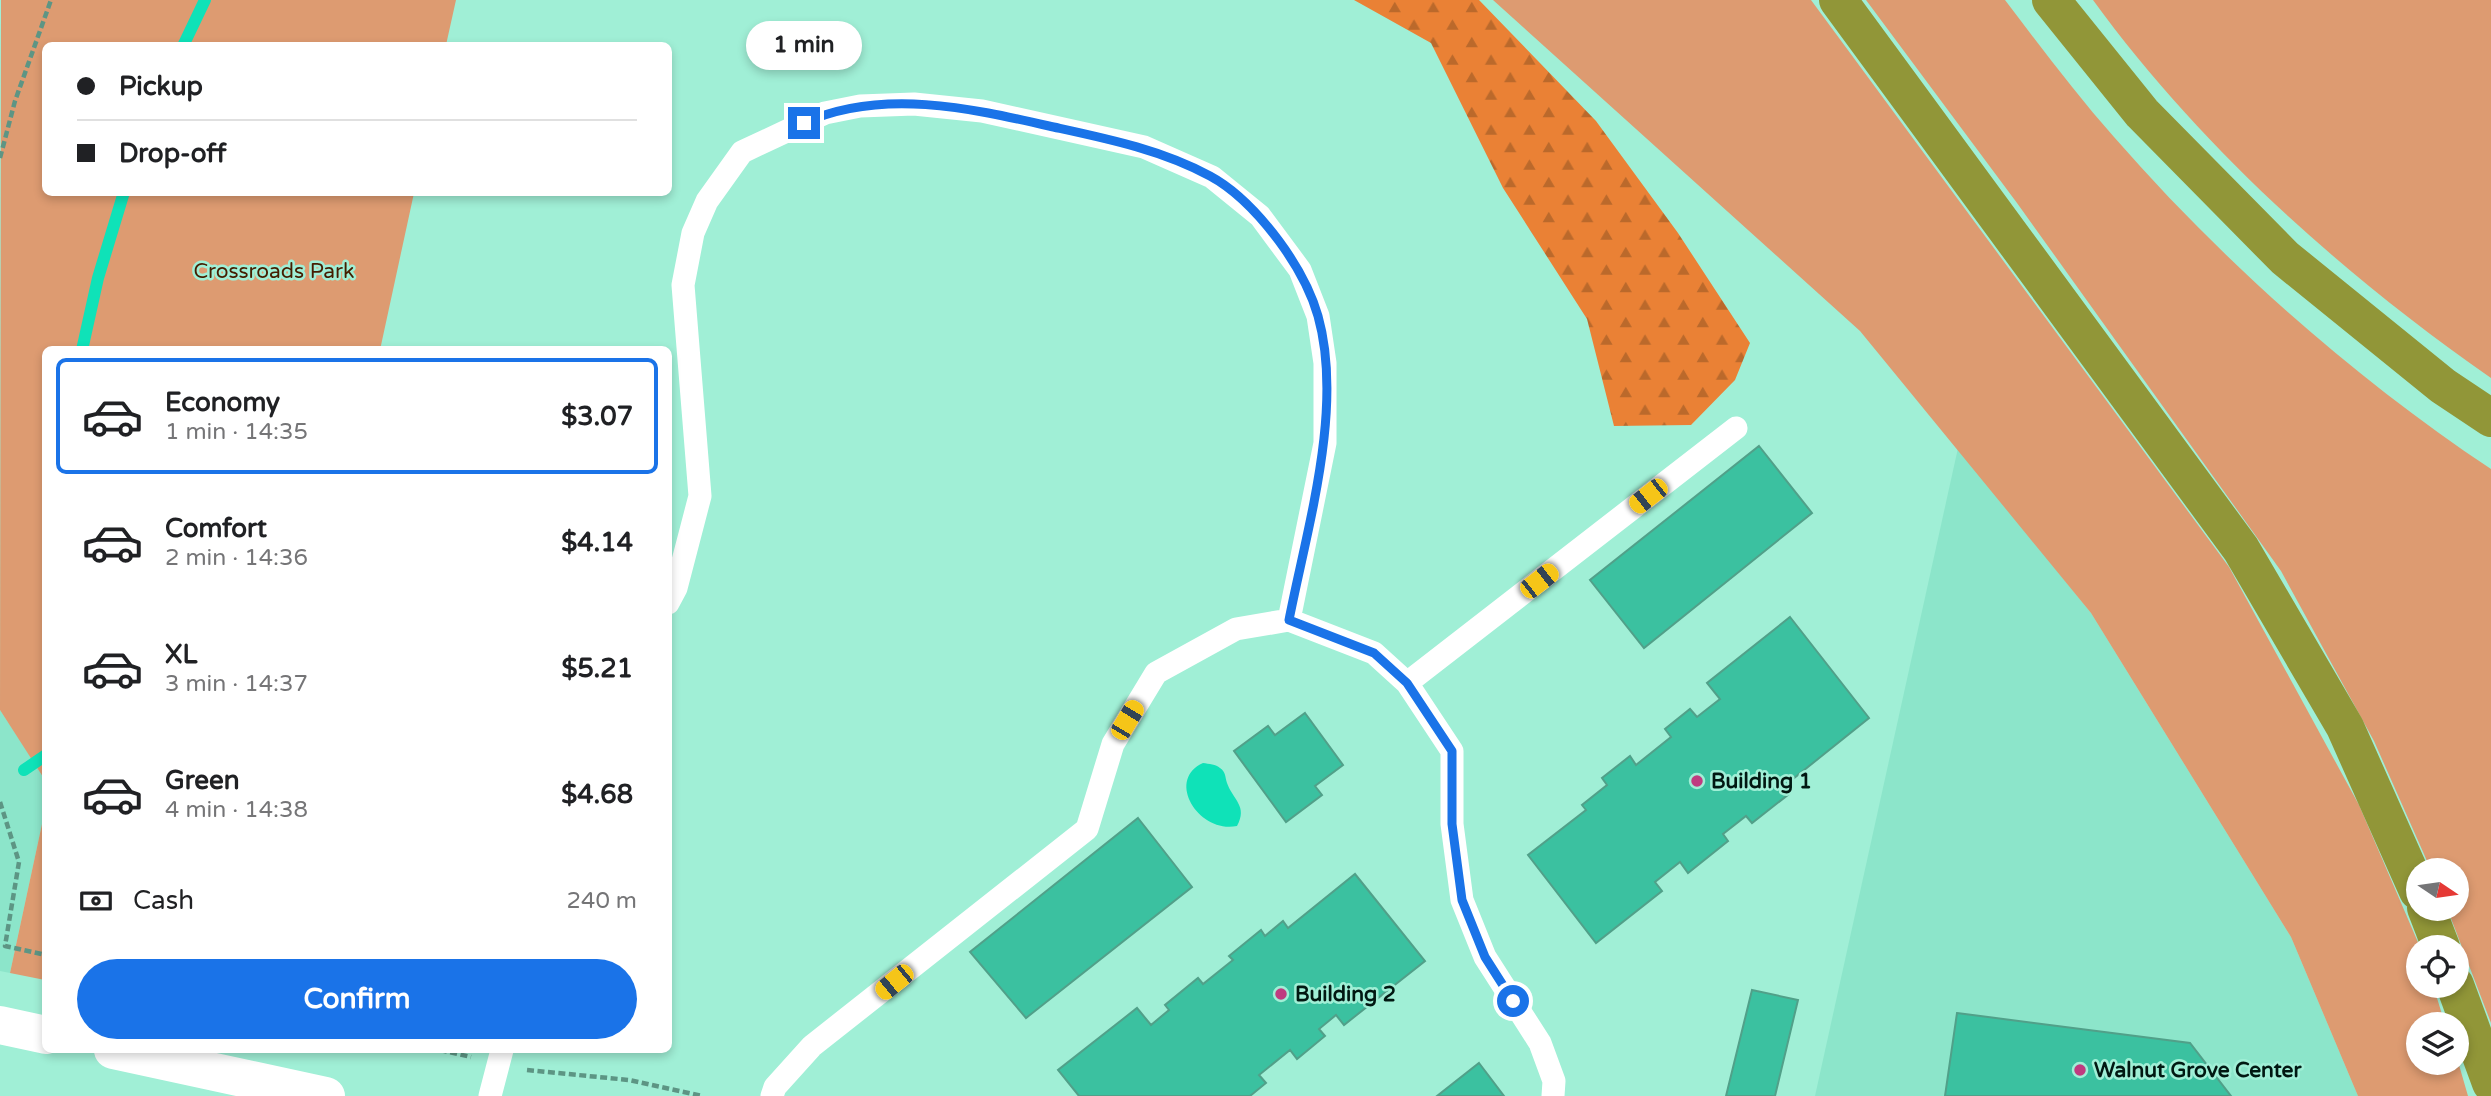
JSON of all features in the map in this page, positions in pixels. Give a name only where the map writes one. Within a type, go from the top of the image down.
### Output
[{"type":"highway","points":[[1838,0],[2241,550],[2345,727],[2406,864]]},
{"type":"highway","points":[[2051,0],[2142,113],[2285,258],[2443,386],[2491,418]]},
{"type":"highway","points":[[2460,998],[2491,1083]]},
{"type":"main road","points":[[0,1025],[42,1034]]},
{"type":"main road","points":[[127,1053],[326,1096]]},
{"type":"lane","points":[[672,596],[700,496],[683,285],[693,233],[707,201],[742,152],[825,113],[860,106],[914,104],[982,111],[1155,152],[1212,177],[1260,216],[1300,270],[1318,316],[1324,351],[1325,443],[1289,620]]},
{"type":"lane","points":[[1407,683],[1736,428]]},
{"type":"lane","points":[[772,1096],[775,1087],[812,1046],[1087,829],[1113,744],[1156,673],[1236,629],[1289,620],[1374,653],[1407,683],[1452,751],[1452,824],[1462,900],[1485,957],[1540,1043],[1554,1081],[1553,1096]]},
{"type":"lane","points":[[490,1096],[500,1057]]},
{"type":"path","points":[[0,158],[19,89],[51,0]]},
{"type":"path","points":[[0,802],[19,862],[5,946],[42,954]]},
{"type":"path","points":[[466,1053],[500,1057],[536,1072],[629,1080],[702,1096]]},
{"type":"shaded area","points":[[1958,448],[2091,613],[2291,937],[2358,1096],[1815,1096]]},
{"type":"shaded area","points":[[0,710],[42,774],[42,824],[10,973],[0,971]]},
{"type":"shaded area","points":[[1203,763],[1216,766],[1224,773],[1240,808],[1237,826],[1210,822],[1192,804],[1187,793],[1187,781],[1192,771]]},
{"type":"green space","name":"Crossroads Park","points":[[1,0],[456,0],[447,42],[42,42],[42,196],[413,196],[381,346],[42,346],[42,775],[0,710]]},
{"type":"green space","points":[[1354,0],[1479,0],[1596,121],[1678,233],[1750,343],[1735,380],[1691,425],[1614,426],[1587,319],[1503,188],[1431,43]]},
{"type":"green space","points":[[1493,0],[1811,0],[2229,567],[2359,805],[2406,914],[2406,921],[2409,921],[2415,935],[2406,935],[2406,998],[2437,998],[2441,1012],[2406,1012],[2406,1075],[2462,1075],[2468,1096],[2358,1096],[2291,937],[2091,613],[1860,331]]},
{"type":"green space","points":[[1866,0],[2005,0],[2114,137],[2156,184],[2245,273],[2389,396],[2491,469],[2491,1023],[2469,966],[2469,935],[2457,935],[2452,921],[2469,921],[2469,858],[2426,858],[2374,741],[2281,571],[2017,203]]},
{"type":"green space","points":[[2093,0],[2491,0],[2491,378],[2381,296],[2276,205],[2179,106]]},
{"type":"green space","points":[[42,824],[42,979],[10,973]]},
{"type":"building","points":[[1759,446],[1812,513],[1644,648],[1590,580]]},
{"type":"building","name":"Building 1","points":[[1790,617],[1869,718],[1783,787],[1789,794],[1752,823],[1746,816],[1723,834],[1728,841],[1688,873],[1680,862],[1655,882],[1662,891],[1596,943],[1528,855],[1586,810],[1582,805],[1607,785],[1602,778],[1630,756],[1636,765],[1671,737],[1665,729],[1690,709],[1697,717],[1720,699],[1707,683]]},
{"type":"building","points":[[1305,713],[1343,765],[1315,786],[1322,795],[1286,822],[1234,751],[1268,726],[1275,735]]},
{"type":"building","points":[[1138,818],[1192,887],[1026,1018],[970,952]]},
{"type":"building","name":"Building 2","points":[[1355,874],[1425,961],[1344,1025],[1336,1015],[1319,1029],[1325,1036],[1297,1059],[1290,1050],[1259,1075],[1266,1083],[1250,1096],[1079,1096],[1058,1070],[1137,1008],[1151,1025],[1169,1010],[1165,1005],[1198,978],[1203,984],[1233,960],[1229,956],[1261,930],[1265,936],[1283,921],[1288,928]]},
{"type":"building","points":[[1752,990],[1798,1000],[1775,1096],[1726,1096]]},
{"type":"building","name":"Walnut Grove Center","points":[[1957,1013],[2190,1043],[2231,1096],[1945,1096]]},
{"type":"building","points":[[1479,1063],[1504,1096],[1437,1096]]},
{"type":"waterway","points":[[185,42],[205,0]]},
{"type":"waterway","points":[[83,346],[98,278],[123,196]]},
{"type":"waterway","points":[[24,770],[42,758]]},
{"type":"place","name":"Building 1","points":[[1697,781]]},
{"type":"place","name":"Building 2","points":[[1281,994]]},
{"type":"place","name":"Walnut Grove Center","points":[[2080,1070]]},
{"type":"route","points":[[804,123],[825,113],[860,106],[914,104],[982,111],[1144,147],[1212,177],[1260,216],[1300,270],[1318,316],[1325,363],[1325,443],[1289,620],[1374,653],[1407,683],[1452,751],[1452,824],[1462,900],[1485,957],[1513,1001]]}]
